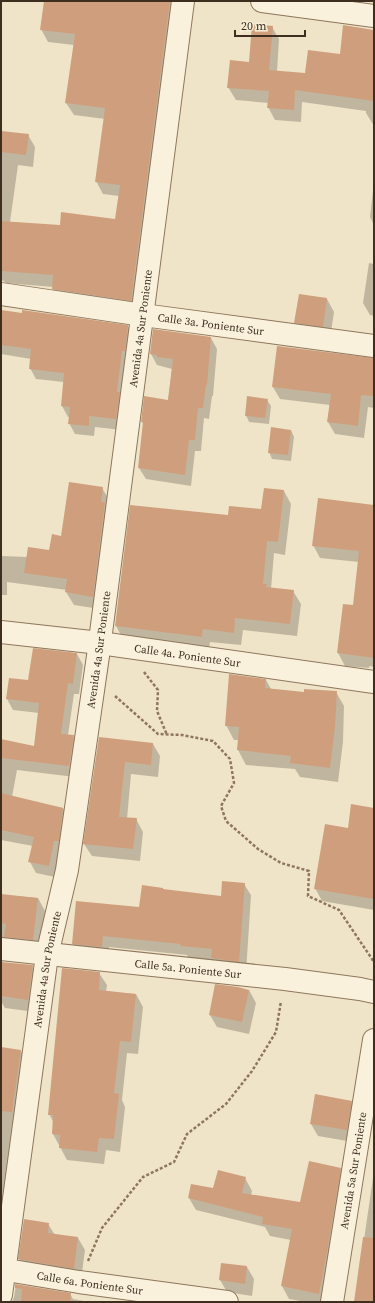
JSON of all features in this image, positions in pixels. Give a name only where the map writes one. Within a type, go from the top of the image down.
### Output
[{"type":"street","name":"Avenida 4a Sur Poniente","points":[[1,1296],[3,1269],[48,955],[67,870],[95,679],[183,1]]},
{"type":"street","points":[[262,1],[374,16]]},
{"type":"street","name":"Calle 3a. Poniente Sur","points":[[1,294],[374,346]]},
{"type":"street","name":"Calle 4a. Poniente Sur","points":[[1,632],[100,643],[374,682]]},
{"type":"street","name":"Calle 5a. Poniente Sur","points":[[1,949],[285,979],[374,992]]},
{"type":"street","name":"Avenida 5a Sur Poniente","points":[[332,1302],[374,1040]]},
{"type":"street","name":"Calle 6a. Poniente Sur","points":[[3,1269],[79,1282],[227,1302]]},
{"type":"path","points":[[140,667],[158,690],[157,711],[167,735]]},
{"type":"path","points":[[95,679],[158,734],[182,735],[213,741],[230,759],[234,783],[221,806],[226,821],[258,849],[281,863],[309,871],[308,896],[339,910],[374,962]]},
{"type":"path","points":[[79,1282],[102,1228],[143,1177],[174,1162],[186,1134],[226,1104],[252,1071],[276,1032],[285,979]]},
{"type":"building","points":[[44,1],[170,1],[131,301],[52,289],[53,275],[1,271],[1,221],[60,225],[61,212],[115,219],[120,185],[95,182],[105,108],[65,103],[75,34],[40,30]]},
{"type":"building","points":[[252,24],[273,26],[269,70],[305,73],[308,50],[340,54],[343,25],[374,30],[374,101],[295,90],[294,110],[267,108],[269,91],[227,88],[230,60],[249,62]]},
{"type":"building","points":[[1,131],[29,134],[26,155],[1,152]]},
{"type":"building","points":[[299,294],[327,298],[323,327],[294,323]]},
{"type":"building","points":[[1,310],[22,313],[22,310],[128,325],[125,351],[122,351],[117,392],[120,392],[116,419],[89,416],[89,426],[68,424],[70,407],[61,406],[64,373],[29,369],[31,349],[1,345]]},
{"type":"building","points":[[153,329],[211,337],[207,385],[203,408],[198,408],[195,440],[189,440],[185,475],[138,468],[144,396],[168,400],[173,359],[157,357],[157,355],[150,354]]},
{"type":"building","points":[[277,346],[374,358],[374,396],[361,395],[358,426],[327,422],[331,394],[272,387]]},
{"type":"building","points":[[247,396],[268,399],[265,418],[245,416]]},
{"type":"building","points":[[271,427],[291,430],[288,455],[268,453]]},
{"type":"building","points":[[69,482],[103,487],[101,502],[105,502],[93,597],[65,592],[67,579],[24,573],[28,547],[49,550],[52,534],[61,536]]},
{"type":"building","points":[[264,488],[284,490],[278,542],[267,541],[263,584],[267,584],[266,587],[294,590],[290,624],[235,618],[234,633],[203,629],[202,637],[115,626],[130,505],[228,515],[229,506],[261,509]]},
{"type":"building","points":[[318,498],[374,505],[374,658],[337,653],[343,604],[353,605],[359,551],[312,546]]},
{"type":"building","points":[[33,648],[77,653],[73,684],[68,683],[61,734],[74,735],[69,766],[1,758],[1,739],[34,746],[39,703],[6,699],[9,678],[28,680]]},
{"type":"building","points":[[229,674],[266,679],[265,688],[304,692],[304,689],[337,691],[335,727],[330,768],[290,763],[291,756],[237,750],[239,727],[225,726]]},
{"type":"building","points":[[99,737],[153,743],[151,765],[125,762],[119,817],[137,818],[133,849],[83,844]]},
{"type":"building","points":[[1,793],[63,808],[59,841],[54,841],[49,866],[28,862],[34,837],[1,830]]},
{"type":"building","points":[[351,804],[374,808],[374,899],[314,889],[325,824],[348,828]]},
{"type":"building","points":[[222,881],[245,883],[239,962],[211,958],[212,949],[180,946],[181,944],[103,936],[102,947],[72,944],[76,901],[139,907],[142,885],[221,896]]},
{"type":"building","points":[[1,894],[38,898],[33,940],[4,937],[6,924],[1,923]]},
{"type":"building","points":[[1,962],[33,965],[28,1000],[1,996]]},
{"type":"building","points":[[62,968],[100,972],[99,990],[136,994],[131,1042],[120,1041],[114,1093],[119,1094],[114,1139],[99,1138],[97,1152],[59,1148],[60,1135],[52,1134],[53,1115],[48,1115]]},
{"type":"building","points":[[215,984],[249,990],[242,1022],[209,1015]]},
{"type":"building","points":[[1,1047],[21,1050],[12,1112],[1,1111]]},
{"type":"building","points":[[315,1094],[352,1101],[347,1130],[310,1124]]},
{"type":"building","points":[[309,1161],[341,1168],[319,1294],[281,1286],[292,1229],[262,1224],[263,1217],[188,1198],[191,1184],[213,1188],[218,1170],[246,1177],[242,1193],[300,1202]]},
{"type":"building","points":[[24,1219],[49,1223],[48,1233],[78,1237],[74,1269],[18,1259]]},
{"type":"building","points":[[363,1237],[374,1238],[374,1302],[354,1302]]},
{"type":"building","points":[[221,1263],[247,1266],[245,1284],[219,1280]]},
{"type":"building","points":[[15,1284],[71,1293],[70,1302],[21,1302],[22,1289],[15,1288]]}]
